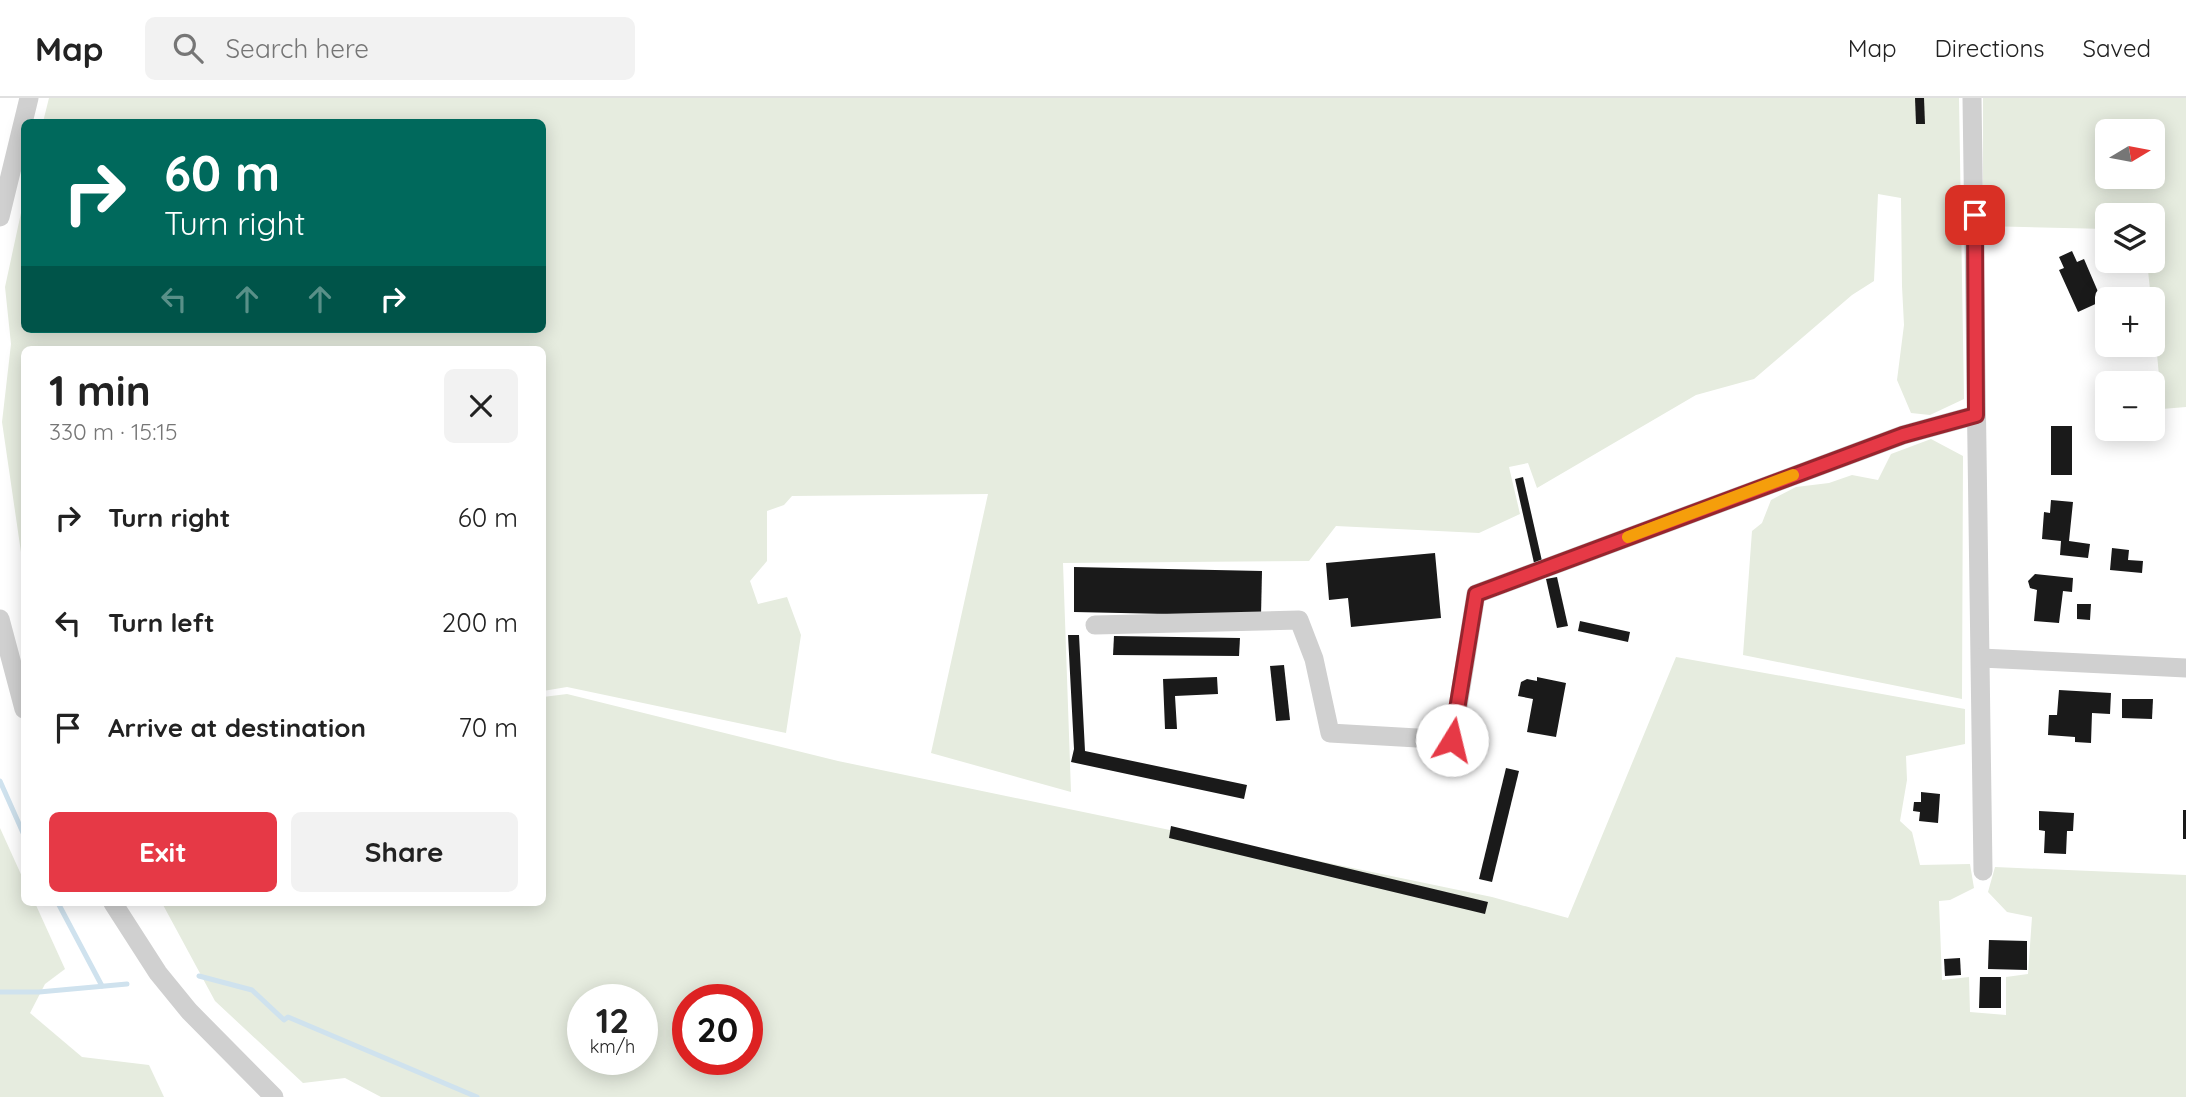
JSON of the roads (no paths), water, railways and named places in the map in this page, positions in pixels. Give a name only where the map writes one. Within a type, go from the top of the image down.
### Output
[{"type":"street","points":[[0,217],[8,144],[29,98]]},
{"type":"street","points":[[1972,98],[1983,871]]},
{"type":"street","points":[[1095,625],[1299,620],[1314,659],[1330,733],[1452,745],[1476,594],[1903,435],[1976,415]]},
{"type":"street","points":[[0,619],[21,698]]},
{"type":"street","points":[[1982,658],[2186,668]]},
{"type":"street","points":[[115,906],[158,973],[189,1011],[274,1097]]},
{"type":"waterway","points":[[0,781],[21,828]]},
{"type":"waterway","points":[[60,906],[102,986]]},
{"type":"waterway","points":[[199,976],[252,990],[284,1020],[288,1017],[477,1097]]},
{"type":"waterway","points":[[0,992],[39,992],[127,984]]}]
